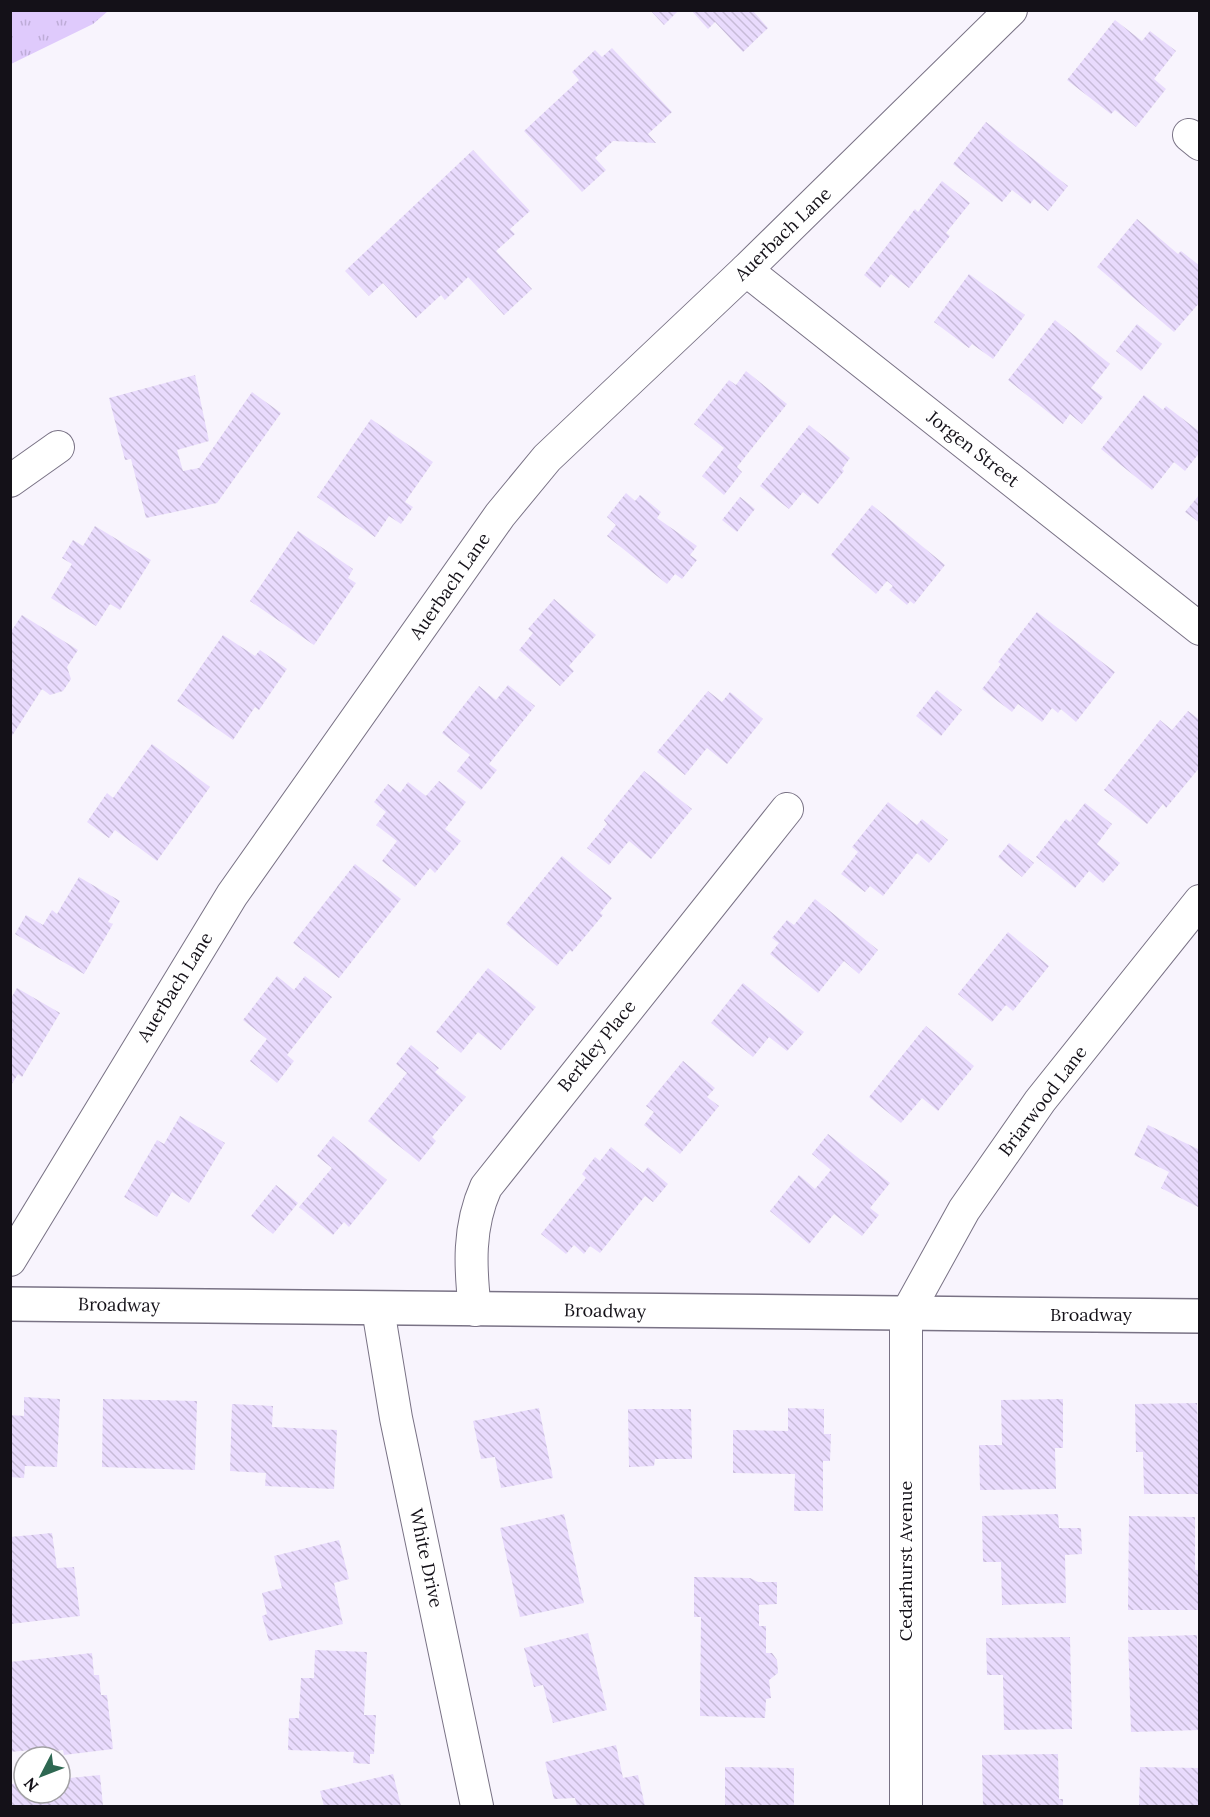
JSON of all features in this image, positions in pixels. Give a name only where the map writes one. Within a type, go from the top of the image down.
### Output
[{"type":"main road","name":"Broadway","points":[[10,1304],[906,1315],[1200,1316]]},
{"type":"street","name":"Auerbach Lane","points":[[10,1260],[232,895],[500,515],[547,458],[746,270],[1011,10]]},
{"type":"street","name":"Jorgen Street","points":[[746,270],[1200,629]]},
{"type":"street","points":[[10,481],[58,447]]},
{"type":"street","name":"Berkley Place","points":[[475,1310],[470,1273],[472,1236],[476,1209],[486,1187],[787,809]]},
{"type":"street","name":"Briarwood Lane","points":[[906,1315],[964,1210],[1040,1101],[1200,901]]},
{"type":"street","name":"White Drive","points":[[378,1309],[396,1418],[477,1806]]},
{"type":"street","name":"Cedarhurst Avenue","points":[[906,1315],[906,1806]]},
{"type":"green space","points":[[11,10],[108,11],[93,24],[11,64]]},
{"type":"building","points":[[650,10],[679,10],[664,25]]},
{"type":"building","points":[[691,10],[752,10],[768,28],[743,52],[715,22],[708,29]]},
{"type":"building","points":[[1115,20],[1142,41],[1150,31],[1176,51],[1154,79],[1166,89],[1136,127],[1115,110],[1111,114],[1067,80]]},
{"type":"building","points":[[612,48],[672,112],[648,134],[656,143],[613,141],[595,158],[606,170],[582,192],[524,131],[579,80],[572,72],[595,50],[602,57]]},
{"type":"building","points":[[986,122],[1068,186],[1048,211],[1034,199],[1030,204],[1012,190],[1002,202],[953,164]]},
{"type":"building","points":[[473,150],[530,211],[510,229],[515,234],[496,251],[532,289],[504,315],[468,277],[445,300],[441,295],[416,318],[383,283],[369,296],[345,271]]},
{"type":"building","points":[[942,181],[970,203],[946,233],[950,236],[909,288],[891,274],[880,288],[864,275],[915,209],[918,212]]},
{"type":"building","points":[[1137,219],[1178,254],[1181,251],[1200,266],[1200,302],[1174,332],[1097,267]]},
{"type":"building","points":[[969,274],[1025,315],[993,359],[972,344],[969,348],[934,322]]},
{"type":"building","points":[[1055,320],[1110,364],[1091,388],[1103,397],[1082,424],[1070,414],[1063,424],[1008,380]]},
{"type":"building","points":[[1137,324],[1162,344],[1141,371],[1116,351]]},
{"type":"building","points":[[746,371],[787,404],[737,467],[742,472],[724,495],[702,476],[724,448],[694,424],[729,380],[736,385]]},
{"type":"building","points":[[195,375],[209,441],[177,450],[183,471],[199,468],[252,392],[281,413],[217,503],[146,518],[131,459],[125,460],[109,398]]},
{"type":"building","points":[[1144,395],[1163,410],[1166,406],[1200,432],[1200,452],[1185,471],[1174,462],[1152,490],[1101,449]]},
{"type":"building","points":[[371,419],[433,462],[405,502],[413,507],[401,524],[389,516],[375,537],[317,497]]},
{"type":"building","points":[[809,425],[850,458],[842,469],[844,471],[818,504],[803,492],[789,509],[760,486]]},
{"type":"building","points":[[626,493],[635,501],[640,495],[661,512],[657,518],[697,546],[690,555],[697,560],[682,579],[675,574],[667,584],[607,536],[616,525],[607,517]]},
{"type":"building","points":[[1200,494],[1200,523],[1185,512]]},
{"type":"building","points":[[740,497],[755,509],[737,532],[722,520]]},
{"type":"building","points":[[872,505],[945,565],[914,604],[910,601],[907,605],[889,590],[893,586],[887,581],[876,594],[831,555]]},
{"type":"building","points":[[95,526],[151,560],[120,610],[110,604],[96,626],[51,598],[72,564],[62,558],[73,540],[83,546]]},
{"type":"building","points":[[298,531],[353,569],[348,578],[356,583],[314,645],[250,601]]},
{"type":"building","points":[[554,599],[596,635],[569,666],[574,671],[560,686],[519,650],[533,633],[528,629]]},
{"type":"building","points":[[1037,612],[1115,672],[1076,722],[1061,709],[1058,713],[1052,708],[1042,722],[1018,704],[1012,712],[982,689],[1001,664],[998,662]]},
{"type":"building","points":[[22,615],[78,650],[67,667],[71,679],[63,691],[50,695],[42,689],[10,739],[10,633]]},
{"type":"building","points":[[223,635],[255,656],[260,650],[287,669],[259,710],[255,707],[233,740],[177,701]]},
{"type":"building","points":[[508,685],[535,706],[489,764],[497,770],[481,790],[457,771],[470,755],[442,733],[479,686],[496,700]]},
{"type":"building","points":[[937,690],[962,710],[941,736],[916,716]]},
{"type":"building","points":[[708,691],[722,702],[730,692],[763,719],[727,764],[707,748],[685,775],[657,752]]},
{"type":"building","points":[[1188,711],[1200,720],[1200,767],[1166,808],[1163,804],[1147,824],[1104,790],[1160,720],[1172,730]]},
{"type":"building","points":[[152,744],[210,787],[157,861],[115,830],[109,838],[87,822],[107,793],[113,798]]},
{"type":"building","points":[[644,771],[692,809],[651,859],[629,841],[609,865],[587,848],[607,824],[604,820]]},
{"type":"building","points":[[439,781],[466,802],[445,829],[461,841],[435,873],[430,868],[415,887],[382,861],[397,841],[376,825],[386,812],[374,802],[388,784],[400,793],[408,782],[426,796]]},
{"type":"building","points":[[888,802],[917,825],[922,819],[948,840],[929,863],[917,853],[883,896],[870,886],[865,892],[841,874],[858,852],[852,847]]},
{"type":"building","points":[[1085,803],[1112,824],[1097,844],[1120,863],[1103,883],[1089,871],[1075,888],[1036,857],[1066,819],[1070,822]]},
{"type":"building","points":[[1009,843],[1034,863],[1022,877],[998,857]]},
{"type":"building","points":[[562,856],[612,898],[600,913],[603,915],[557,966],[506,924]]},
{"type":"building","points":[[355,864],[401,899],[339,978],[293,943]]},
{"type":"building","points":[[79,877],[120,901],[108,922],[113,924],[84,974],[15,934],[26,915],[43,925],[52,910],[57,914]]},
{"type":"building","points":[[815,899],[878,950],[859,974],[844,961],[818,993],[770,954],[779,943],[772,938],[787,920],[794,925]]},
{"type":"building","points":[[1008,932],[1049,966],[1013,1011],[1006,1005],[992,1022],[958,994]]},
{"type":"building","points":[[488,968],[536,1007],[501,1050],[478,1032],[461,1053],[436,1032]]},
{"type":"building","points":[[277,976],[294,990],[305,976],[332,997],[287,1055],[294,1061],[277,1083],[250,1061],[267,1039],[243,1020]]},
{"type":"building","points":[[743,983],[804,1032],[787,1051],[769,1037],[753,1057],[711,1023]]},
{"type":"building","points":[[17,988],[60,1013],[22,1077],[18,1074],[10,1087],[10,1000]]},
{"type":"building","points":[[926,1026],[974,1066],[938,1111],[922,1098],[901,1123],[869,1097]]},
{"type":"building","points":[[411,1045],[439,1068],[435,1072],[466,1097],[432,1137],[436,1141],[419,1162],[368,1121],[407,1073],[396,1064]]},
{"type":"building","points":[[683,1061],[715,1088],[707,1097],[719,1106],[680,1154],[644,1125],[654,1112],[646,1106]]},
{"type":"building","points":[[180,1116],[225,1143],[189,1203],[172,1192],[157,1217],[124,1197],[157,1140],[164,1144]]},
{"type":"building","points":[[1148,1125],[1200,1150],[1200,1208],[1161,1188],[1169,1172],[1134,1155]]},
{"type":"building","points":[[828,1134],[890,1183],[870,1208],[879,1215],[862,1236],[834,1214],[809,1244],[770,1211],[799,1175],[815,1189],[831,1170],[812,1154]]},
{"type":"building","points":[[333,1136],[387,1180],[349,1227],[344,1222],[333,1235],[299,1207],[332,1168],[317,1156]]},
{"type":"building","points":[[611,1147],[643,1173],[648,1167],[668,1184],[653,1202],[645,1196],[600,1253],[590,1246],[584,1254],[574,1245],[566,1254],[541,1234],[586,1178],[582,1174],[595,1157],[600,1161]]},
{"type":"building","points":[[276,1185],[298,1203],[273,1234],[251,1216]]},
{"type":"building","points":[[24,1397],[60,1399],[57,1467],[25,1466],[24,1478],[10,1477],[10,1415],[24,1416]]},
{"type":"building","points":[[103,1399],[197,1401],[195,1470],[102,1467]]},
{"type":"building","points":[[1063,1399],[1063,1448],[1055,1448],[1056,1489],[980,1490],[979,1445],[1002,1445],[1001,1400]]},
{"type":"building","points":[[1197,1403],[1200,1494],[1144,1494],[1143,1452],[1136,1452],[1135,1404]]},
{"type":"building","points":[[232,1404],[273,1406],[272,1427],[337,1430],[334,1489],[265,1486],[266,1473],[230,1471]]},
{"type":"building","points":[[539,1408],[553,1478],[501,1488],[495,1457],[481,1459],[473,1421]]},
{"type":"building","points":[[788,1408],[824,1409],[824,1434],[831,1434],[830,1461],[823,1461],[823,1511],[794,1511],[795,1474],[733,1473],[733,1430],[788,1431]]},
{"type":"building","points":[[628,1409],[691,1409],[692,1459],[655,1459],[654,1466],[629,1467]]},
{"type":"building","points":[[564,1514],[584,1603],[520,1617],[500,1528]]},
{"type":"building","points":[[1058,1514],[1059,1528],[1081,1528],[1082,1554],[1065,1555],[1066,1603],[1002,1605],[1001,1562],[983,1562],[982,1516]]},
{"type":"building","points":[[1129,1516],[1195,1517],[1195,1570],[1200,1570],[1200,1610],[1128,1610]]},
{"type":"building","points":[[52,1533],[57,1568],[74,1567],[80,1616],[10,1624],[10,1537]]},
{"type":"building","points":[[339,1540],[349,1579],[334,1583],[343,1624],[269,1641],[262,1616],[267,1614],[262,1593],[282,1588],[274,1556]]},
{"type":"building","points":[[694,1577],[750,1578],[758,1582],[777,1582],[777,1604],[759,1605],[759,1626],[766,1626],[766,1653],[772,1653],[777,1660],[778,1673],[769,1680],[771,1698],[766,1699],[765,1718],[700,1716],[701,1617],[694,1617]]},
{"type":"building","points":[[588,1633],[607,1710],[553,1723],[543,1685],[534,1687],[524,1648]]},
{"type":"building","points":[[1197,1635],[1200,1730],[1131,1732],[1128,1637]]},
{"type":"building","points":[[1070,1637],[1072,1729],[1004,1730],[1003,1675],[987,1675],[986,1638]]},
{"type":"building","points":[[315,1650],[367,1652],[364,1715],[376,1715],[374,1754],[370,1754],[370,1764],[353,1763],[354,1752],[288,1750],[289,1718],[299,1718],[301,1678],[314,1678]]},
{"type":"building","points":[[92,1653],[94,1675],[99,1675],[101,1695],[107,1695],[113,1749],[72,1754],[72,1745],[12,1745],[12,1752],[10,1752],[10,1662]]},
{"type":"building","points":[[616,1745],[623,1778],[638,1775],[645,1806],[577,1806],[575,1798],[554,1799],[545,1762]]},
{"type":"building","points":[[1058,1754],[1059,1799],[1063,1799],[1063,1806],[983,1805],[982,1755]]},
{"type":"building","points":[[725,1767],[794,1768],[794,1806],[725,1806]]},
{"type":"building","points":[[1140,1767],[1200,1768],[1200,1806],[1139,1806]]},
{"type":"building","points":[[393,1774],[401,1806],[324,1806],[320,1791]]},
{"type":"building","points":[[100,1775],[103,1806],[11,1806],[10,1784],[12,1784],[12,1805],[72,1805],[72,1778]]}]
